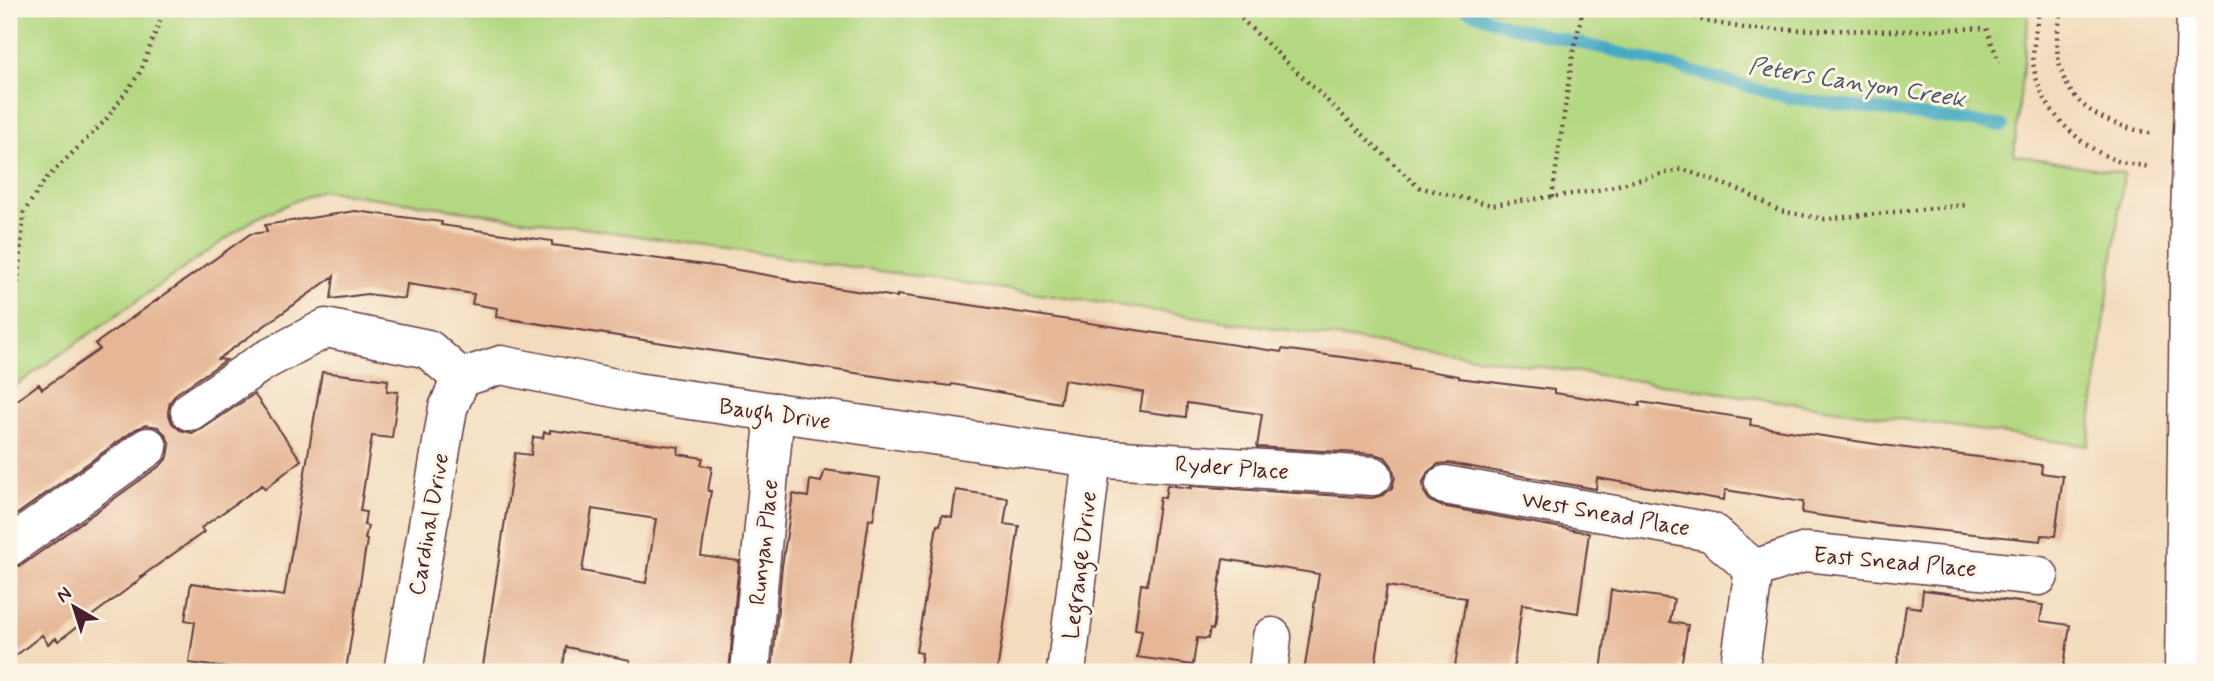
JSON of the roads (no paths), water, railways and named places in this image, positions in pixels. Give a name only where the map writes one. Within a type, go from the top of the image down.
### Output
[{"type":"street","points":[[2184,672],[2190,216],[2196,9]]},
{"type":"street","points":[[190,411],[262,362],[326,328],[428,349],[461,378]]},
{"type":"street","name":"Baugh Drive","points":[[461,378],[501,365],[635,393],[1092,458]]},
{"type":"street","name":"Cardinal Drive","points":[[402,672],[448,408],[461,378]]},
{"type":"street","name":"Runyan Place","points":[[750,672],[775,412]]},
{"type":"street","points":[[9,548],[148,447]]},
{"type":"street","name":"Ryder Place","points":[[1092,458],[1373,476]]},
{"type":"street","name":"Legrange Drive","points":[[1066,672],[1092,458]]},
{"type":"street","name":"West Snead Place","points":[[1445,485],[1711,532],[1754,569]]},
{"type":"street","name":"East Snead Place","points":[[1754,569],[1806,552],[2039,576]]},
{"type":"street","points":[[1739,672],[1754,569]]},
{"type":"waterway","name":"Peters Canyon Creek","points":[[1463,9],[1509,26],[1643,58],[1789,98],[2003,126]]}]
